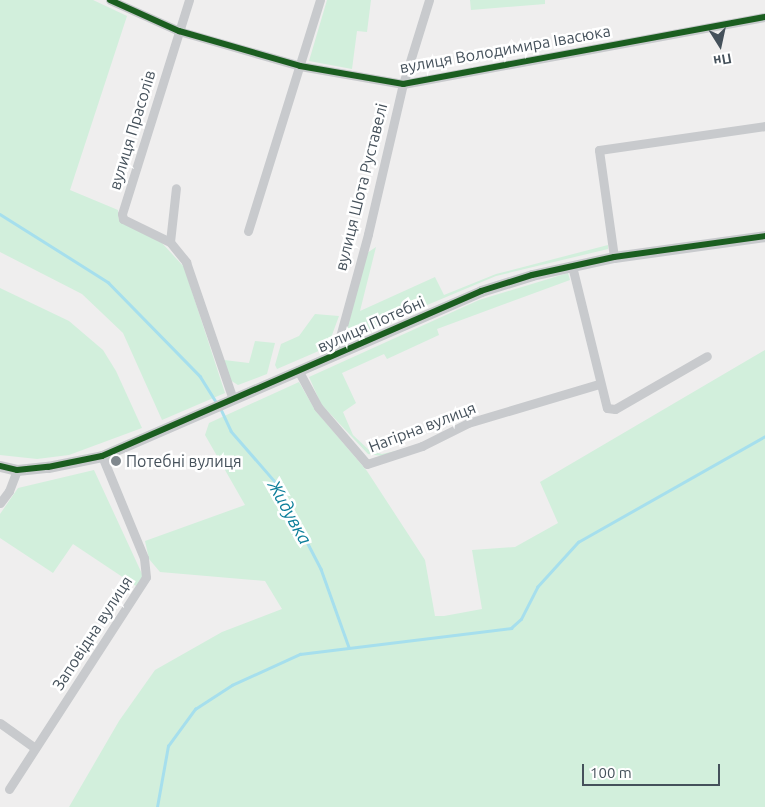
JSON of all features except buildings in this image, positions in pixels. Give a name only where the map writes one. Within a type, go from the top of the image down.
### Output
[{"type":"street","name":"вулиця Володимира Івасюка","points":[[110,0],[179,31],[300,66],[403,84],[765,17]]},
{"type":"street","name":"вулиця Прасолів","points":[[170,242],[123,219],[122,214],[189,0]]},
{"type":"street","points":[[248,231],[320,0]]},
{"type":"street","name":"вулиця Шота Руставелі","points":[[336,355],[368,234],[403,84],[429,0]]},
{"type":"street","points":[[614,257],[599,150],[765,126]]},
{"type":"street","points":[[176,188],[170,242],[186,262],[194,280],[229,400]]},
{"type":"street","name":"вулиця Потебні","points":[[0,466],[17,470],[71,464],[102,456],[481,291],[572,266],[614,257],[765,236]]},
{"type":"street","points":[[572,266],[606,406],[612,410],[707,356]]},
{"type":"street","name":"Нагірна вулиця","points":[[298,370],[318,407],[367,464],[422,446],[468,423],[600,384]]},
{"type":"street","name":"Заповідна вулиця","points":[[9,789],[146,577],[144,558],[102,456]]},
{"type":"street","points":[[0,503],[17,470]]},
{"type":"street","points":[[0,723],[35,748]]},
{"type":"green space","points":[[0,0],[93,0],[127,16],[70,190],[118,210],[119,220],[162,243],[184,267],[225,393],[162,420],[123,333],[82,294],[0,252]]},
{"type":"green space","points":[[327,0],[371,0],[367,32],[357,31],[352,69],[309,61]]},
{"type":"green space","points":[[470,0],[545,0],[545,4],[471,10]]},
{"type":"green space","points":[[608,245],[608,249],[496,276],[356,335],[349,335],[345,324],[367,253],[376,247],[360,311],[435,277],[444,295],[496,274]]},
{"type":"green space","points":[[568,273],[570,280],[437,329],[439,335],[387,359],[384,354],[342,373],[356,403],[343,412],[353,435],[370,451],[382,454],[400,450],[382,456],[368,454],[321,404],[309,377],[479,300]]},
{"type":"green space","points":[[0,288],[69,321],[103,350],[116,371],[142,428],[69,455],[37,459],[0,455]]},
{"type":"green space","points":[[315,314],[339,316],[332,335],[321,350],[277,369],[275,365],[281,344],[299,336]]},
{"type":"green space","points":[[255,341],[275,343],[267,374],[238,385],[230,380],[224,360],[249,363]]},
{"type":"green space","points":[[765,350],[765,807],[69,807],[119,721],[155,670],[222,632],[282,609],[265,581],[160,572],[149,559],[145,541],[245,505],[205,435],[209,423],[299,382],[315,410],[367,471],[425,560],[435,616],[444,616],[482,609],[472,550],[515,547],[558,523],[540,482]]},
{"type":"green space","points":[[94,470],[143,576],[136,586],[73,544],[53,573],[0,538],[0,514],[18,488]]},
{"type":"waterway","name":"Жидувка","points":[[0,214],[108,282],[200,376],[217,403]]},
{"type":"waterway","name":"Жидувка","points":[[220,407],[231,431],[277,484],[321,569],[349,647]]},
{"type":"waterway","points":[[157,807],[168,746],[195,709],[232,685],[300,654],[511,628],[521,619],[537,587],[578,542],[765,436]]},
{"type":"cycle path","points":[[110,0],[179,31],[300,66],[403,84],[765,17]]},
{"type":"cycle path","points":[[0,466],[17,470],[48,467],[102,456],[481,291],[532,275],[614,257],[765,236]]},
{"type":"place","name":"Потебні вулиця","points":[[116,461]]}]
